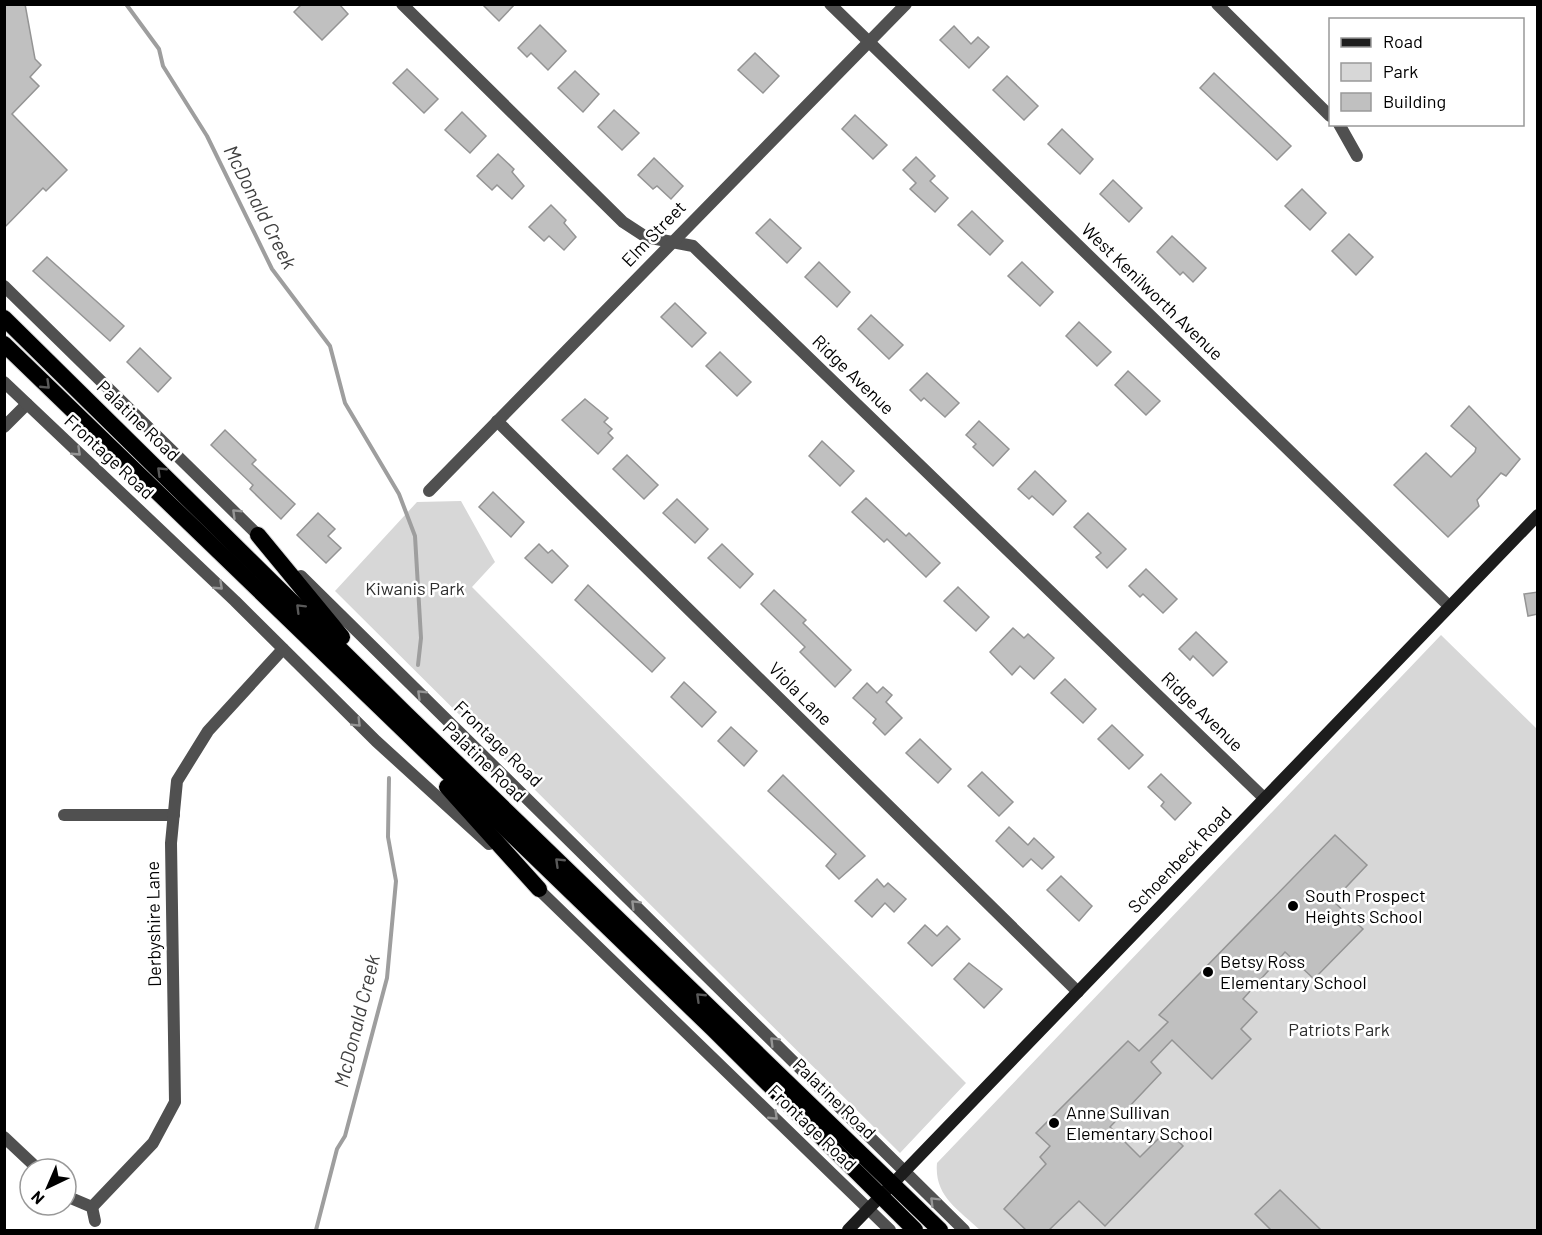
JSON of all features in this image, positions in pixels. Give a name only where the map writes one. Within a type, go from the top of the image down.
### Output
[{"type":"highway","name":"Palatine Road","points":[[4,318],[406,714],[940,1230]]},
{"type":"highway","name":"Palatine Road","points":[[4,344],[713,1029],[875,1203],[915,1230]]},
{"type":"highway","points":[[258,535],[406,714]]},
{"type":"highway","points":[[352,682],[539,889]]},
{"type":"main road","name":"Schoenbeck Road","points":[[848,1230],[1538,515]]},
{"type":"street","name":"Ridge Avenue","points":[[402,4],[623,222],[646,237],[693,246],[1264,798]]},
{"type":"street","name":"West Kenilworth Avenue","points":[[830,4],[1449,606]]},
{"type":"street","name":"Elm Street","points":[[429,491],[906,4]]},
{"type":"street","points":[[1217,4],[1329,115]]},
{"type":"street","points":[[1340,126],[1357,156]]},
{"type":"street","name":"Frontage Road","points":[[4,286],[964,1230]]},
{"type":"street","name":"Frontage Road","points":[[4,382],[376,741],[539,889],[875,1203],[890,1230]]},
{"type":"street","points":[[4,427],[27,404]]},
{"type":"street","name":"Viola Lane","points":[[497,421],[1078,992]]},
{"type":"street","name":"Derbyshire Lane","points":[[92,1207],[153,1143],[175,1102],[171,843],[177,781],[208,731],[283,649]]},
{"type":"street","points":[[64,815],[174,815]]},
{"type":"street","points":[[4,1137],[25,1157]]},
{"type":"street","points":[[78,1201],[92,1207],[95,1221]]},
{"type":"green space","name":"Kiwanis Park","points":[[461,501],[495,562],[472,587],[966,1083],[900,1153],[335,591],[417,502]]},
{"type":"green space","name":"Patriots Park","points":[[1441,635],[1537,729],[1537,1230],[980,1230],[943,1193],[937,1174],[937,1163]]},
{"type":"building","points":[[4,4],[25,4],[35,59],[41,65],[30,77],[39,86],[12,114],[67,170],[46,191],[43,188],[4,228]]},
{"type":"building","points":[[302,4],[339,4],[348,14],[322,40],[294,12]]},
{"type":"building","points":[[482,4],[515,4],[499,21]]},
{"type":"building","points":[[540,25],[566,51],[548,70],[531,53],[527,57],[518,48]]},
{"type":"building","points":[[954,26],[971,44],[978,37],[989,47],[969,68],[940,40]]},
{"type":"building","points":[[755,53],[779,76],[763,93],[738,70]]},
{"type":"building","points":[[407,69],[438,99],[424,113],[393,83]]},
{"type":"building","points":[[575,71],[599,94],[583,112],[558,88]]},
{"type":"building","points":[[1214,73],[1291,146],[1277,160],[1200,88]]},
{"type":"building","points":[[1007,76],[1038,106],[1024,120],[993,90]]},
{"type":"building","points":[[614,110],[639,133],[622,150],[598,127]]},
{"type":"building","points":[[462,112],[486,136],[470,153],[445,130]]},
{"type":"building","points":[[855,115],[887,145],[873,159],[842,129]]},
{"type":"building","points":[[1062,129],[1093,159],[1080,174],[1048,144]]},
{"type":"building","points":[[498,154],[514,169],[512,172],[524,186],[512,199],[497,185],[492,190],[477,176]]},
{"type":"building","points":[[916,157],[935,176],[930,181],[948,198],[935,212],[910,189],[916,183],[903,170]]},
{"type":"building","points":[[654,158],[683,186],[671,199],[657,186],[653,189],[638,175]]},
{"type":"building","points":[[1113,180],[1142,208],[1129,222],[1100,194]]},
{"type":"building","points":[[1302,189],[1326,213],[1310,230],[1285,206]]},
{"type":"building","points":[[551,205],[566,220],[564,223],[576,237],[564,250],[549,236],[544,241],[529,227]]},
{"type":"building","points":[[972,211],[1003,241],[990,255],[958,225]]},
{"type":"building","points":[[770,219],[801,248],[787,263],[756,233]]},
{"type":"building","points":[[1349,234],[1373,257],[1356,275],[1332,251]]},
{"type":"building","points":[[1172,236],[1206,268],[1193,282],[1183,272],[1180,275],[1157,252]]},
{"type":"building","points":[[47,257],[124,326],[110,341],[33,271]]},
{"type":"building","points":[[819,262],[850,292],[837,307],[805,277]]},
{"type":"building","points":[[1022,262],[1053,292],[1040,306],[1008,276]]},
{"type":"building","points":[[675,303],[706,333],[692,347],[661,317]]},
{"type":"building","points":[[871,315],[903,345],[889,359],[858,329]]},
{"type":"building","points":[[1079,322],[1111,352],[1097,366],[1066,336]]},
{"type":"building","points":[[140,348],[171,378],[158,392],[127,362]]},
{"type":"building","points":[[720,352],[751,382],[737,396],[706,366]]},
{"type":"building","points":[[1128,371],[1160,401],[1146,415],[1115,385]]},
{"type":"building","points":[[927,373],[959,403],[945,417],[924,398],[921,401],[910,390]]},
{"type":"building","points":[[585,399],[608,418],[604,422],[612,429],[608,433],[613,438],[598,454],[562,420]]},
{"type":"building","points":[[1469,406],[1520,459],[1506,476],[1501,473],[1477,500],[1479,506],[1448,537],[1394,485],[1426,453],[1451,477],[1475,452],[1476,448],[1451,426]]},
{"type":"building","points":[[979,421],[1009,449],[993,466],[973,447],[976,444],[966,435]]},
{"type":"building","points":[[225,430],[256,460],[252,464],[295,504],[281,519],[250,489],[253,485],[211,445]]},
{"type":"building","points":[[822,441],[854,471],[840,486],[809,456]]},
{"type":"building","points":[[627,455],[658,485],[644,499],[613,469]]},
{"type":"building","points":[[1035,471],[1066,501],[1053,515],[1032,496],[1029,499],[1018,489]]},
{"type":"building","points":[[493,492],[524,522],[511,537],[479,507]]},
{"type":"building","points":[[866,498],[906,536],[909,533],[940,563],[926,577],[887,539],[884,542],[852,512]]},
{"type":"building","points":[[677,499],[708,529],[695,543],[663,513]]},
{"type":"building","points":[[318,513],[335,529],[328,536],[341,548],[326,563],[297,535]]},
{"type":"building","points":[[1088,513],[1126,549],[1107,568],[1096,557],[1101,553],[1074,527]]},
{"type":"building","points":[[539,544],[548,553],[552,550],[568,566],[552,583],[525,558]]},
{"type":"building","points":[[722,544],[753,574],[740,588],[708,558]]},
{"type":"building","points":[[1146,569],[1177,599],[1163,613],[1143,594],[1140,597],[1129,586]]},
{"type":"building","points":[[588,585],[665,658],[652,672],[575,600]]},
{"type":"building","points":[[958,587],[989,617],[976,631],[944,601]]},
{"type":"building","points":[[774,590],[806,620],[803,623],[851,670],[835,687],[800,652],[805,647],[761,604]]},
{"type":"building","points":[[1538,592],[1538,614],[1528,616],[1524,594]]},
{"type":"building","points":[[1013,628],[1024,638],[1028,634],[1054,658],[1034,679],[1020,666],[1012,675],[990,652]]},
{"type":"building","points":[[1196,632],[1227,662],[1213,676],[1193,656],[1190,660],[1179,649]]},
{"type":"building","points":[[1065,679],[1096,709],[1083,723],[1051,693]]},
{"type":"building","points":[[684,682],[716,712],[702,727],[671,697]]},
{"type":"building","points":[[867,683],[877,693],[883,687],[892,695],[886,702],[902,718],[885,735],[873,723],[876,719],[853,698]]},
{"type":"building","points":[[1112,725],[1143,755],[1129,769],[1098,739]]},
{"type":"building","points":[[731,727],[757,751],[744,766],[718,741]]},
{"type":"building","points":[[920,739],[951,769],[938,783],[906,753]]},
{"type":"building","points":[[982,772],[1013,802],[999,816],[968,786]]},
{"type":"building","points":[[1161,774],[1191,803],[1175,820],[1161,806],[1164,802],[1148,787]]},
{"type":"building","points":[[783,775],[865,856],[839,879],[826,866],[836,854],[768,791]]},
{"type":"building","points":[[1009,827],[1028,845],[1034,838],[1054,857],[1042,869],[1031,859],[1023,867],[996,841]]},
{"type":"building","points":[[1335,835],[1367,865],[1333,901],[1363,929],[1314,979],[1285,952],[1243,999],[1257,1012],[1241,1029],[1251,1039],[1212,1079],[1172,1040],[1151,1062],[1161,1073],[1110,1127],[1140,1157],[1167,1130],[1183,1146],[1105,1226],[1079,1201],[1049,1230],[1026,1230],[1004,1209],[1046,1164],[1040,1157],[1050,1146],[1036,1133],[1128,1041],[1139,1051],[1168,1022],[1159,1015]]},
{"type":"building","points":[[1061,876],[1092,906],[1079,921],[1047,890]]},
{"type":"building","points":[[877,879],[884,887],[888,883],[906,899],[894,912],[885,903],[872,917],[855,901]]},
{"type":"building","points":[[925,925],[937,936],[947,926],[960,939],[932,966],[908,943]]},
{"type":"building","points":[[969,963],[1002,989],[984,1008],[954,979]]},
{"type":"building","points":[[1280,1190],[1321,1230],[1271,1230],[1255,1214]]},
{"type":"waterway","name":"McDonald Creek","points":[[126,4],[159,49],[163,66],[207,136],[272,269],[330,346],[345,403],[399,494],[415,536],[421,638],[418,665]]},
{"type":"waterway","name":"McDonald Creek","points":[[316,1230],[337,1149],[345,1136],[387,978],[396,881],[388,837],[389,778]]},
{"type":"place","name":"South Prospect Heights School","points":[[1293,906]]},
{"type":"place","name":"Betsy Ross Elementary School","points":[[1208,972]]},
{"type":"place","name":"Anne Sullivan Elementary School","points":[[1054,1123]]}]
